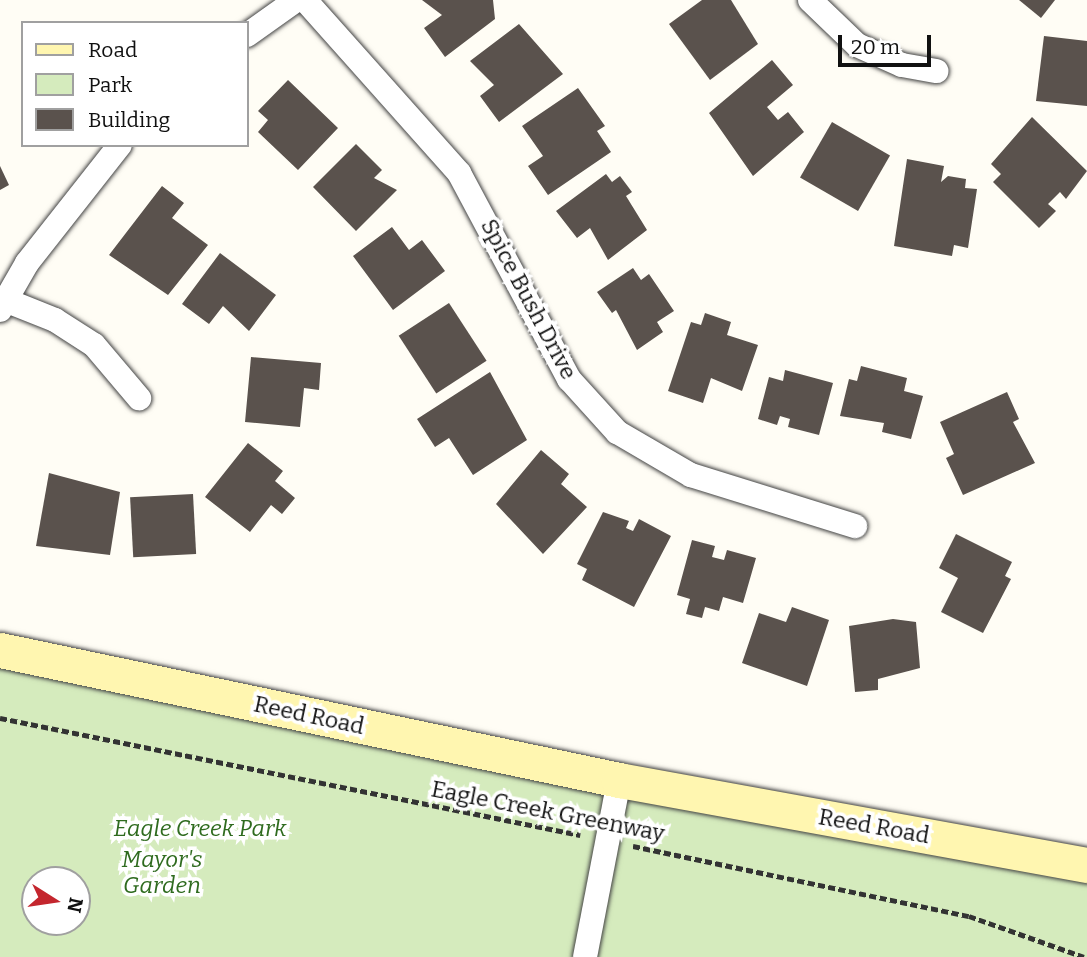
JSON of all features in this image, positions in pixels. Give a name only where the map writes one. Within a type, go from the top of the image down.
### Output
[{"type":"main road","name":"Reed Road","points":[[0,650],[619,780],[1087,865]]},
{"type":"street","points":[[248,34],[296,0]]},
{"type":"street","name":"Spice Bush Drive","points":[[304,0],[459,173],[569,379],[617,432],[684,472],[855,526]]},
{"type":"street","points":[[810,0],[856,45],[902,65],[936,71]]},
{"type":"street","points":[[118,147],[78,192],[2,303],[55,320],[94,345],[139,398]]},
{"type":"street","points":[[585,957],[619,780]]},
{"type":"path","name":"Eagle Creek Greenway","points":[[0,718],[969,916],[1084,957]]},
{"type":"green space","name":"Eagle Creek Park","points":[[0,657],[1087,873],[1087,957],[0,957]]},
{"type":"building","points":[[422,0],[493,0],[495,19],[445,57],[424,28],[442,15]]},
{"type":"building","points":[[702,0],[731,0],[758,44],[710,80],[669,24]]},
{"type":"building","points":[[1019,0],[1055,0],[1041,18]]},
{"type":"building","points":[[519,24],[563,74],[499,122],[480,96],[494,85],[470,61]]},
{"type":"building","points":[[1044,36],[1087,41],[1087,106],[1036,101]]},
{"type":"building","points":[[772,60],[793,85],[767,107],[778,120],[788,112],[804,132],[753,176],[709,113]]},
{"type":"building","points":[[288,80],[338,128],[298,170],[258,132],[268,120],[258,111]]},
{"type":"building","points":[[578,88],[605,126],[597,131],[611,152],[548,195],[528,166],[543,156],[522,126]]},
{"type":"building","points":[[1032,117],[1087,171],[1066,199],[1060,192],[1048,204],[1056,211],[1039,228],[993,182],[1001,174],[991,164]]},
{"type":"building","points":[[832,122],[890,156],[858,211],[800,177]]},
{"type":"building","points":[[356,144],[382,170],[374,178],[397,190],[356,231],[313,187]]},
{"type":"building","points":[[907,159],[944,166],[941,182],[948,176],[966,179],[965,188],[977,189],[968,248],[954,245],[952,256],[894,246]]},
{"type":"building","points":[[0,166],[9,185],[0,190]]},
{"type":"building","points":[[606,174],[612,182],[620,176],[632,192],[626,196],[647,230],[608,260],[590,228],[577,238],[556,211]]},
{"type":"building","points":[[162,186],[184,203],[172,218],[208,245],[168,295],[109,255]]},
{"type":"building","points":[[392,227],[409,250],[422,240],[445,271],[393,310],[353,256]]},
{"type":"building","points":[[220,253],[276,295],[249,331],[223,306],[209,324],[182,304]]},
{"type":"building","points":[[633,268],[641,280],[649,274],[674,311],[657,322],[663,332],[637,350],[616,310],[612,313],[597,292]]},
{"type":"building","points":[[449,303],[487,361],[436,394],[399,336]]},
{"type":"building","points":[[705,313],[731,322],[727,335],[758,345],[742,391],[711,378],[703,403],[668,391],[691,322],[701,325]]},
{"type":"building","points":[[251,357],[321,363],[319,390],[304,388],[300,427],[245,422]]},
{"type":"building","points":[[861,366],[907,378],[904,391],[923,396],[911,439],[882,432],[884,423],[840,416],[849,379],[857,381]]},
{"type":"building","points":[[785,370],[833,383],[819,435],[788,427],[790,419],[780,416],[777,425],[758,419],[769,377],[783,381]]},
{"type":"building","points":[[490,372],[527,440],[473,475],[449,438],[435,447],[417,419]]},
{"type":"building","points":[[1007,392],[1019,419],[1013,422],[1035,463],[963,495],[946,458],[954,454],[940,422]]},
{"type":"building","points":[[248,443],[283,471],[275,481],[295,498],[282,514],[271,505],[250,532],[205,497]]},
{"type":"building","points":[[541,450],[569,474],[561,484],[587,507],[543,554],[496,504]]},
{"type":"building","points":[[49,473],[120,492],[110,555],[36,546]]},
{"type":"building","points":[[193,494],[196,554],[133,557],[130,497]]},
{"type":"building","points":[[603,512],[629,521],[626,528],[633,531],[639,519],[671,536],[634,607],[582,580],[587,569],[577,564]]},
{"type":"building","points":[[956,534],[1012,562],[1005,576],[1011,579],[983,633],[941,612],[958,578],[939,568]]},
{"type":"building","points":[[692,540],[715,546],[712,557],[724,560],[727,550],[756,558],[743,603],[723,597],[719,611],[705,607],[702,618],[686,614],[690,599],[677,595]]},
{"type":"building","points":[[792,607],[829,620],[807,686],[742,663],[759,613],[786,622]]},
{"type":"building","points":[[893,619],[916,622],[920,668],[878,679],[878,690],[855,692],[849,626]]},
{"type":"park label","name":"Mayor's Garden","points":[[162,872]]}]
